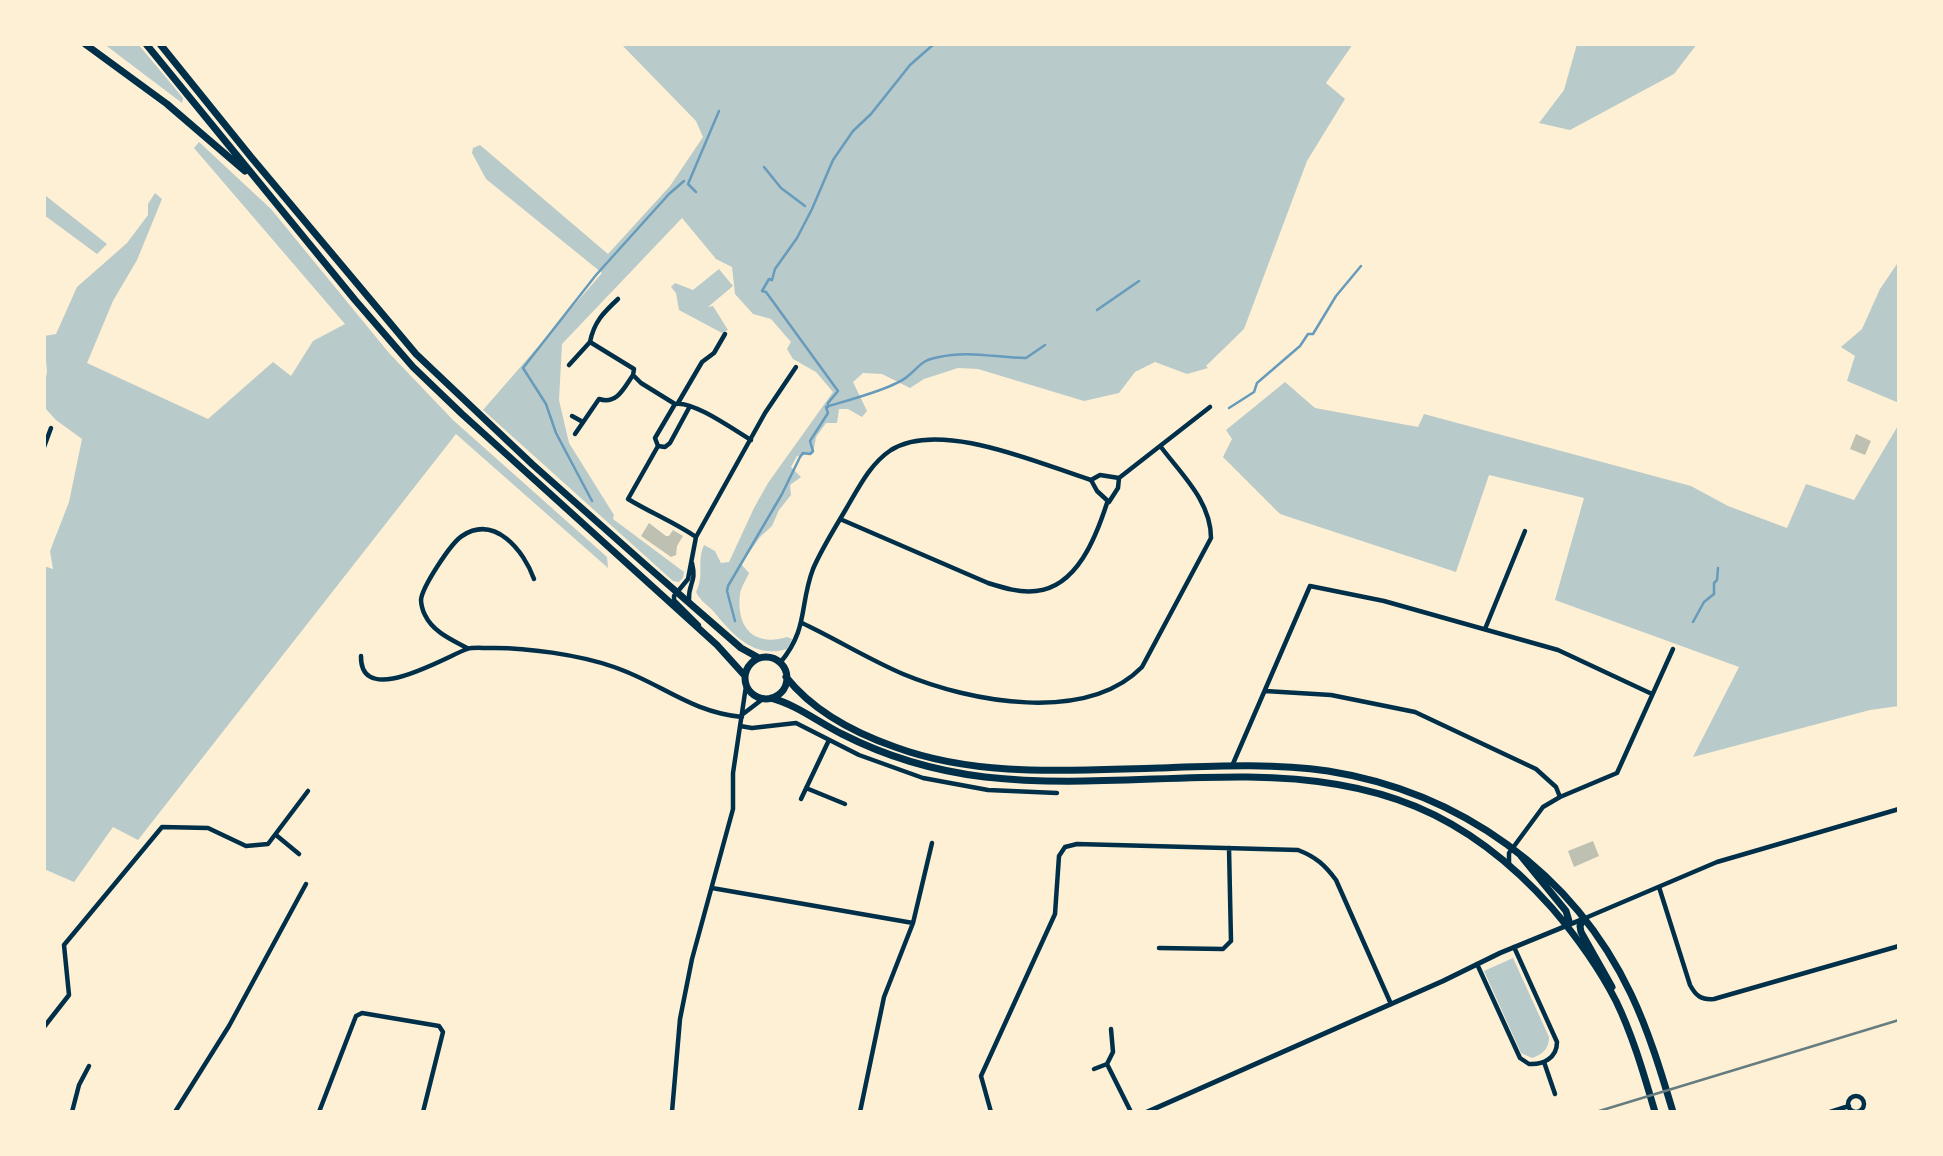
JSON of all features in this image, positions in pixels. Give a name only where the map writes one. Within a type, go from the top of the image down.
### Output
[{"type":"highway","points":[[85,44],[167,104],[263,188]]},
{"type":"highway","points":[[146,44],[413,367],[707,636],[745,676]]},
{"type":"highway","points":[[160,44],[416,355],[533,464],[741,648],[759,658]]},
{"type":"highway","points":[[1616,1001],[1567,926],[1509,864],[1479,841],[1428,810],[1359,787],[1301,779],[1250,777],[1062,780],[985,777],[937,769],[890,755],[839,733],[792,706],[753,694],[746,686],[748,667],[759,658],[768,657],[780,663],[786,677],[797,691],[840,722],[878,741],[943,762],[980,768],[1020,769],[1285,766],[1374,781],[1441,806],[1515,848],[1545,874],[1583,919],[1631,993],[1659,1066],[1673,1112]]},
{"type":"highway","points":[[767,698],[781,691],[786,677]]},
{"type":"highway","points":[[1515,848],[1566,911],[1569,916],[1567,926]]},
{"type":"highway","points":[[1583,919],[1581,932],[1612,987],[1656,1112]]},
{"type":"street","points":[[569,365],[590,342],[592,329],[599,316],[618,299]]},
{"type":"street","points":[[658,446],[655,438],[702,362],[715,353],[725,334]]},
{"type":"street","points":[[575,435],[599,399],[610,400],[618,396],[633,375],[634,369],[590,342]]},
{"type":"street","points":[[707,636],[696,620],[674,600],[688,579],[696,537],[765,413],[796,368]]},
{"type":"street","points":[[633,375],[640,383],[676,404],[691,406],[751,440]]},
{"type":"street","points":[[658,446],[665,447],[670,443],[691,406]]},
{"type":"street","points":[[1091,480],[1100,475],[1119,478],[1210,407]]},
{"type":"street","points":[[572,416],[583,422]]},
{"type":"street","points":[[44,447],[51,428]]},
{"type":"street","points":[[780,663],[795,641],[802,623],[812,572],[872,468],[891,450],[924,439],[958,439],[1091,480],[1107,503]]},
{"type":"street","points":[[658,446],[628,499],[653,514],[666,517],[696,537]]},
{"type":"street","points":[[802,623],[904,674],[946,689],[990,698],[1047,702],[1089,697],[1115,688],[1130,679],[1142,667],[1211,538],[1211,525],[1205,506],[1161,446]]},
{"type":"street","points":[[841,519],[988,583],[1010,589],[1036,591],[1051,588],[1067,579],[1101,522],[1107,503],[1112,500],[1118,488],[1119,478]]},
{"type":"street","points":[[468,649],[435,628],[424,615],[421,600],[424,590],[452,545],[463,535],[475,531],[489,530],[505,536],[528,562],[534,579]]},
{"type":"street","points":[[1485,629],[1525,531]]},
{"type":"street","points":[[689,600],[695,576],[691,559]]},
{"type":"street","points":[[1232,766],[1310,586],[1384,601],[1558,650],[1651,694]]},
{"type":"street","points":[[361,656],[361,668],[365,673],[374,679],[387,680],[406,675],[468,649],[523,650],[559,654],[614,667],[706,711],[743,716],[767,698]]},
{"type":"street","points":[[1509,864],[1508,858],[1543,807],[1617,773],[1673,649]]},
{"type":"street","points":[[672,1112],[680,1019],[686,986],[733,809],[733,773],[746,686]]},
{"type":"street","points":[[1265,691],[1331,695],[1415,712],[1536,769],[1556,787],[1560,797]]},
{"type":"street","points":[[740,726],[752,728],[796,723],[859,755],[923,778],[988,789],[1057,793]]},
{"type":"street","points":[[801,799],[829,740]]},
{"type":"street","points":[[806,788],[845,804]]},
{"type":"street","points":[[44,1027],[69,995],[64,945],[162,827],[208,828],[246,846],[268,844],[308,792]]},
{"type":"street","points":[[1147,1112],[1514,947],[1659,887],[1729,859],[1899,809]]},
{"type":"street","points":[[276,835],[299,854]]},
{"type":"street","points":[[860,1112],[884,997],[913,923],[932,842]]},
{"type":"street","points":[[991,1112],[981,1076],[1055,914],[1059,856],[1065,847],[1077,844],[1298,850],[1313,856],[1326,866],[1336,880],[1391,1004]]},
{"type":"street","points":[[1159,948],[1223,948],[1231,941],[1230,848]]},
{"type":"street","points":[[175,1112],[229,1026],[306,884]]},
{"type":"street","points":[[1659,887],[1690,985],[1695,994],[1704,1000],[1899,947]]},
{"type":"street","points":[[712,888],[913,923]]},
{"type":"street","points":[[1477,964],[1520,1058],[1529,1064],[1544,1062],[1556,1051],[1557,1042],[1514,947]]},
{"type":"street","points":[[319,1112],[356,1016],[362,1013],[439,1026],[443,1032],[423,1112]]},
{"type":"street","points":[[1094,1069],[1107,1064],[1113,1052],[1111,1029]]},
{"type":"street","points":[[1544,1062],[1555,1094]]},
{"type":"street","points":[[1107,1064],[1131,1112]]},
{"type":"street","points":[[72,1112],[79,1086],[89,1066]]},
{"type":"street","points":[[1830,1112],[1849,1106]]},
{"type":"shaded area","points":[[104,44],[138,44],[183,98],[182,103]]},
{"type":"shaded area","points":[[621,44],[1353,44],[1326,83],[1345,99],[1307,161],[1244,329],[1206,366],[1208,368],[1187,374],[1155,362],[1135,372],[1119,393],[1084,401],[978,369],[958,368],[924,379],[910,388],[882,374],[863,373],[853,382],[867,411],[862,417],[848,409],[839,409],[837,423],[826,423],[816,437],[813,454],[797,456],[791,467],[801,477],[790,485],[791,495],[779,510],[772,526],[760,537],[741,564],[749,573],[740,594],[744,625],[757,637],[792,639],[787,649],[764,651],[745,643],[696,592],[700,580],[702,552],[704,545],[715,551],[721,563],[729,562],[768,483],[833,392],[816,372],[793,359],[787,349],[791,342],[771,319],[753,314],[735,294],[732,267],[716,259],[682,218],[562,344],[559,400],[569,443],[614,515],[613,519],[684,572],[679,582],[673,581],[483,410],[602,273],[486,179],[472,153],[473,148],[480,145],[608,254],[670,186],[703,137],[696,121]]},
{"type":"shaded area","points":[[1577,44],[1697,44],[1674,74],[1570,130],[1539,123],[1564,90]]},
{"type":"shaded area","points":[[199,142],[271,209],[389,353],[453,420],[607,557],[608,568],[456,434],[138,840],[113,827],[74,882],[44,869],[44,566],[53,569],[50,551],[69,502],[82,439],[56,420],[44,407],[47,372],[44,336],[56,334],[77,287],[127,243],[148,215],[148,204],[155,193],[162,199],[137,260],[113,301],[87,363],[208,419],[273,362],[291,376],[313,341],[345,324],[194,148]]},
{"type":"shaded area","points":[[46,196],[107,244],[97,254],[44,215]]},
{"type":"shaded area","points":[[1899,261],[1899,403],[1847,381],[1855,356],[1841,347],[1862,329],[1880,289]]},
{"type":"shaded area","points":[[719,269],[733,286],[708,307],[713,306],[728,330],[722,333],[679,310],[676,293],[671,287],[675,283],[693,290]]},
{"type":"shaded area","points":[[1285,382],[1315,408],[1418,427],[1424,414],[1691,486],[1728,506],[1787,528],[1806,484],[1854,500],[1899,424],[1899,706],[1870,710],[1693,757],[1739,667],[1555,600],[1584,498],[1489,475],[1456,572],[1280,514],[1223,457],[1232,439],[1226,430]]},
{"type":"shaded area","points":[[1513,958],[1549,1037],[1545,1050],[1532,1058],[1521,1053],[1484,971]]},
{"type":"building","points":[[1856,434],[1871,441],[1865,455],[1850,449]]},
{"type":"building","points":[[649,523],[666,536],[673,530],[683,536],[677,546],[676,555],[671,557],[641,536]]},
{"type":"building","points":[[1593,841],[1599,856],[1574,867],[1568,851]]},
{"type":"waterway","points":[[828,407],[828,403],[838,391],[766,292],[762,291],[769,279],[772,280],[775,269],[797,238],[833,160],[853,131],[871,114],[910,65],[934,44]]},
{"type":"waterway","points":[[696,192],[688,184],[719,111]]},
{"type":"waterway","points":[[764,167],[781,188],[805,206]]},
{"type":"waterway","points":[[592,501],[556,433],[546,404],[523,368],[596,275],[684,181]]},
{"type":"waterway","points":[[1229,408],[1254,392],[1257,383],[1300,346],[1308,334],[1313,334],[1336,296],[1361,266]]},
{"type":"waterway","points":[[1097,310],[1139,281]]},
{"type":"waterway","points":[[735,621],[728,586],[782,494],[800,457],[803,453],[810,454],[813,451],[810,441],[828,413],[826,407],[902,381],[924,362],[932,359],[961,354],[1026,358],[1045,345]]},
{"type":"waterway","points":[[1693,622],[1704,602],[1714,594],[1718,568]]},
{"type":"railway","points":[[1596,1112],[1899,1020]]}]
